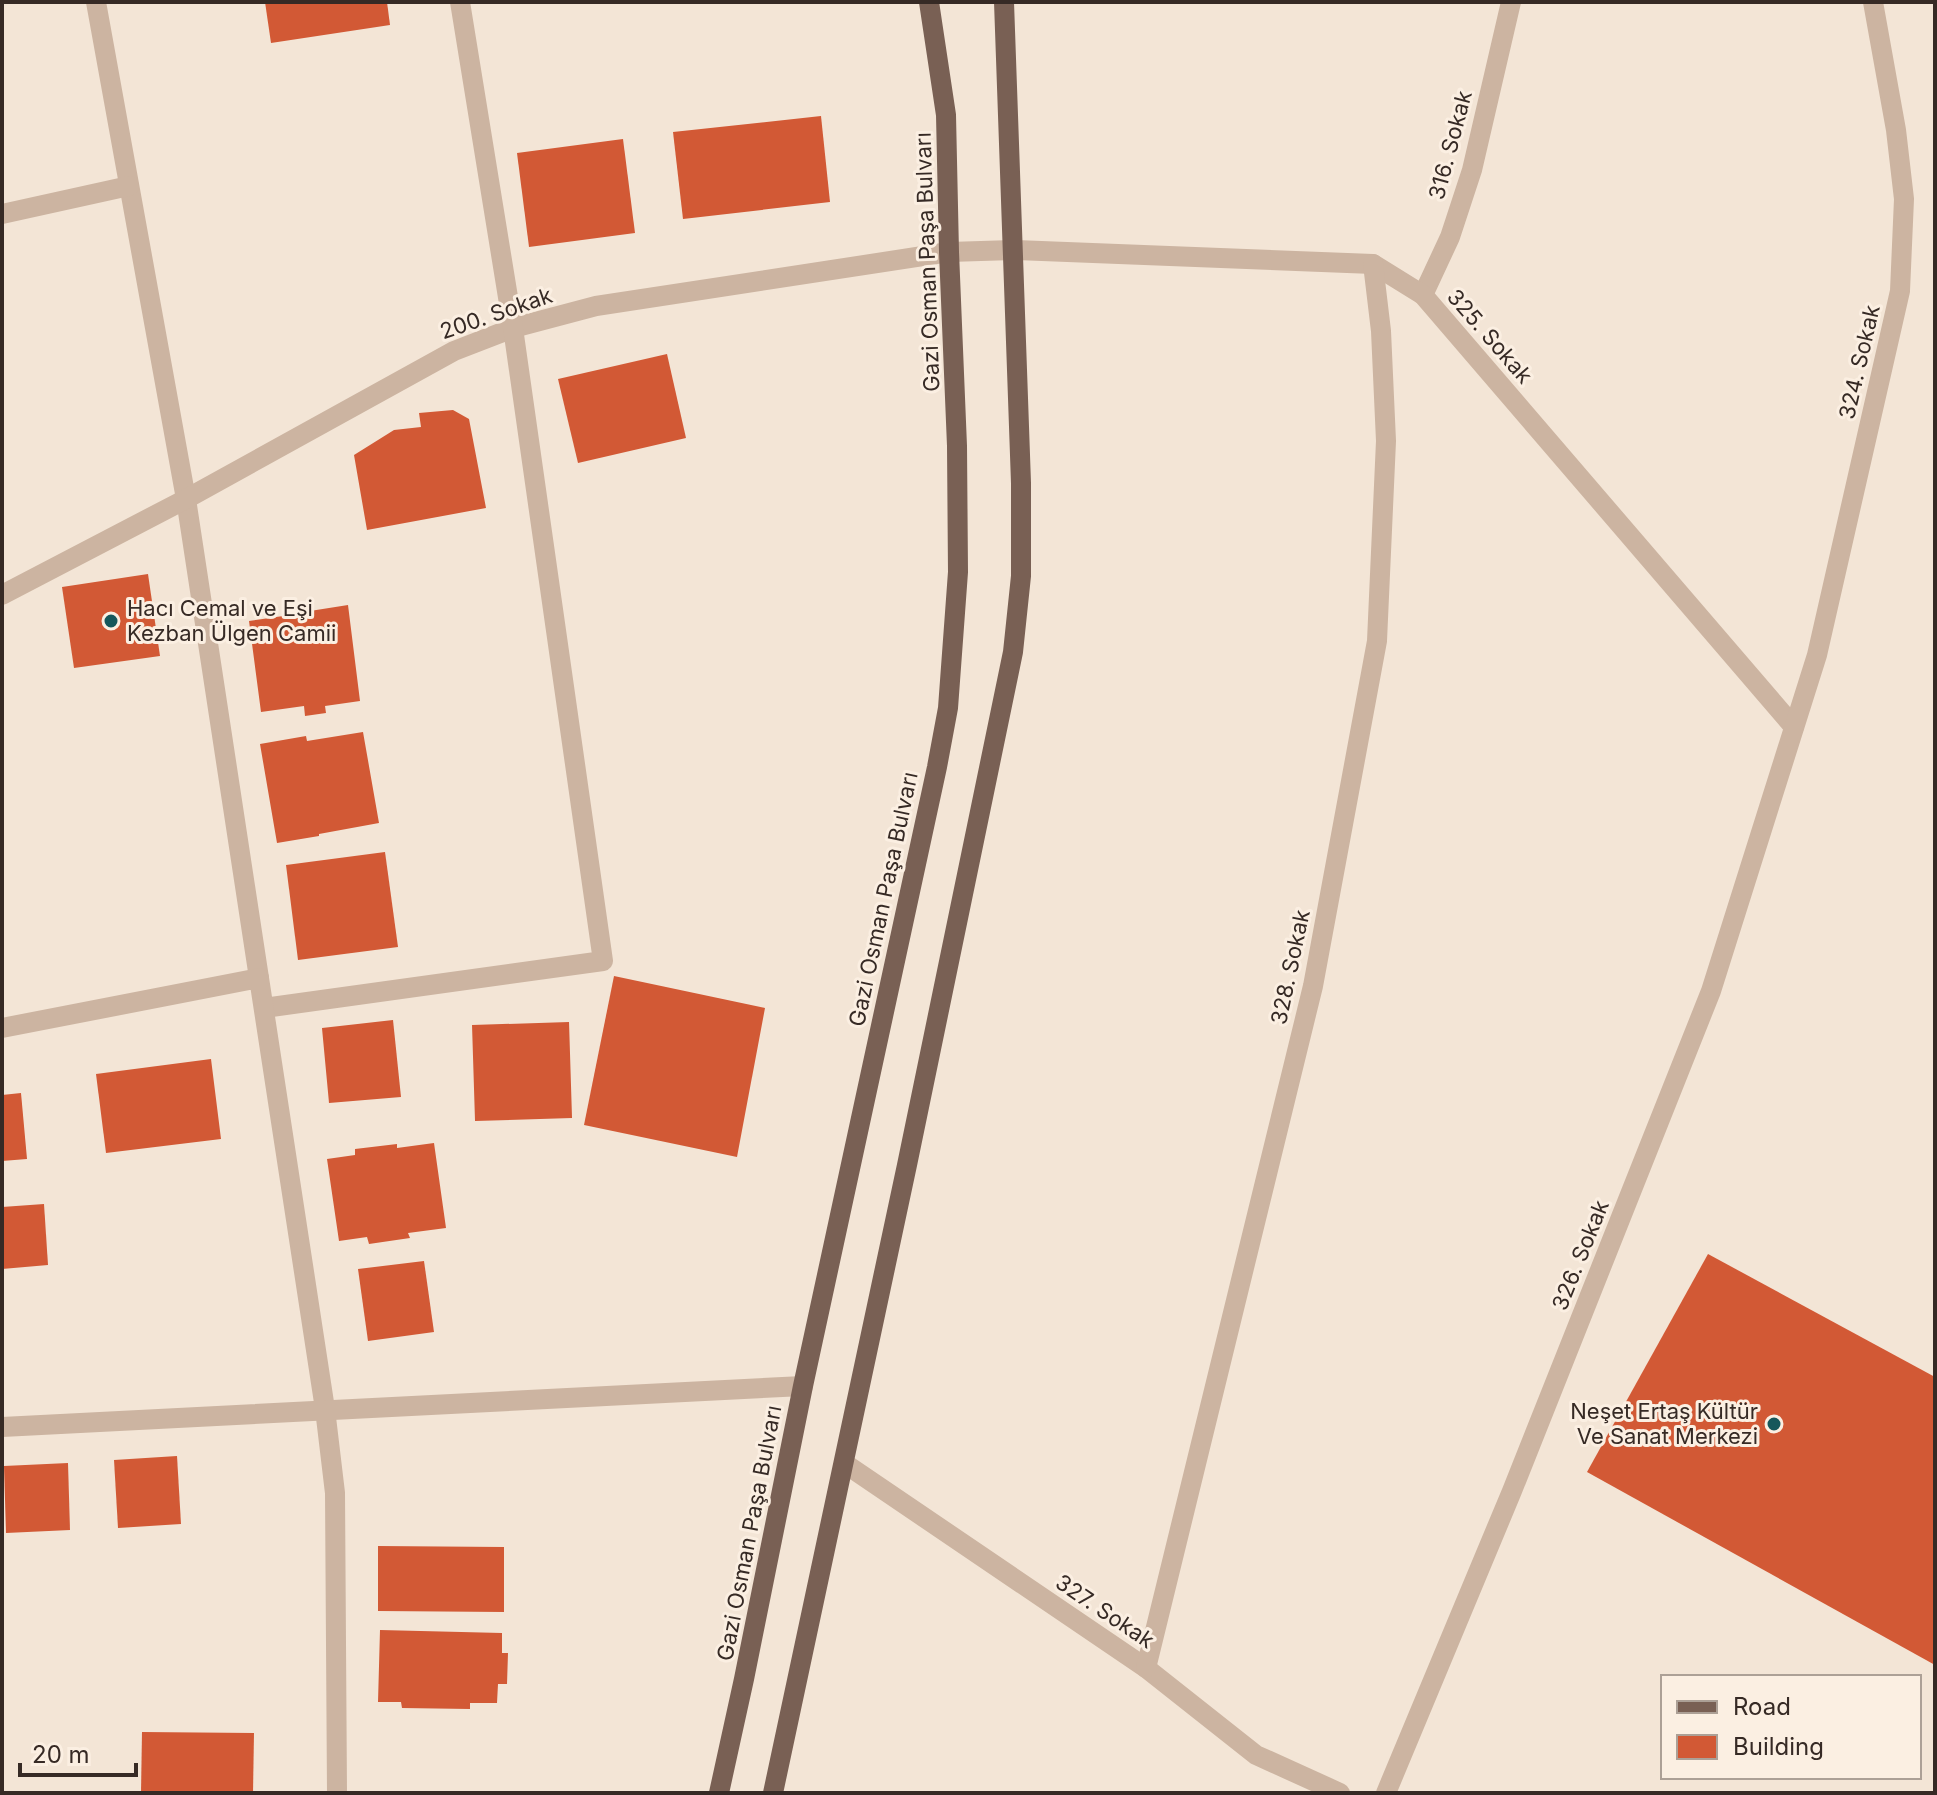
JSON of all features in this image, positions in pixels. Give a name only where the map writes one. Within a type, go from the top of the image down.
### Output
[{"type":"main road","name":"Gazi Osman Paşa Bulvarı","points":[[719,1793],[948,708],[958,572],[957,446],[946,115],[929,2]]},
{"type":"main road","points":[[773,1793],[1013,652],[1021,576],[1021,483],[1004,2]]},
{"type":"street","points":[[96,2],[186,499],[325,1409],[335,1493],[337,1793]]},
{"type":"street","points":[[264,1008],[603,961],[513,328],[460,2]]},
{"type":"street","name":"316. Sokak","points":[[1423,295],[1450,237],[1472,170],[1511,2]]},
{"type":"street","name":"324. Sokak","points":[[1794,727],[1817,655],[1900,291],[1904,199],[1896,130],[1873,2]]},
{"type":"street","points":[[2,214],[129,186]]},
{"type":"street","name":"200. Sokak","points":[[2,595],[186,499],[454,351],[513,328],[596,306],[949,252],[1013,250]]},
{"type":"street","name":"325. Sokak","points":[[1013,250],[1373,264],[1423,295],[1794,727]]},
{"type":"street","name":"328. Sokak","points":[[1146,1668],[1313,986],[1377,641],[1386,441],[1381,331],[1373,264]]},
{"type":"street","name":"326. Sokak","points":[[1386,1793],[1512,1491],[1711,991],[1794,727]]},
{"type":"street","points":[[2,1028],[259,978]]},
{"type":"street","points":[[2,1427],[803,1386]]},
{"type":"street","name":"327. Sokak","points":[[844,1463],[1146,1668],[1256,1755],[1340,1793]]},
{"type":"building","points":[[265,2],[387,2],[390,25],[271,43]]},
{"type":"building","points":[[821,116],[830,202],[683,219],[673,132]]},
{"type":"building","points":[[623,139],[635,233],[529,247],[517,153]]},
{"type":"building","points":[[667,354],[686,438],[578,463],[558,379]]},
{"type":"building","points":[[453,410],[469,419],[486,508],[367,530],[354,455],[394,430],[421,427],[419,413]]},
{"type":"building","name":"Hacı Cemal ve Eşi Kezban Ülgen Camii","points":[[148,574],[160,656],[74,668],[62,587]]},
{"type":"building","points":[[308,603],[310,611],[348,605],[360,701],[325,706],[326,713],[305,716],[304,706],[261,712],[249,621],[290,615],[289,606]]},
{"type":"building","points":[[363,732],[379,823],[277,843],[260,744],[306,736],[307,741]]},
{"type":"building","points":[[385,852],[398,947],[298,960],[286,865]]},
{"type":"building","points":[[614,976],[765,1008],[737,1157],[584,1125]]},
{"type":"building","points":[[393,1020],[401,1097],[329,1103],[322,1028]]},
{"type":"building","points":[[569,1022],[572,1118],[475,1121],[472,1025]]},
{"type":"building","points":[[211,1059],[221,1139],[106,1153],[96,1074]]},
{"type":"building","points":[[21,1093],[27,1159],[2,1161],[2,1095]]},
{"type":"building","points":[[434,1143],[446,1228],[408,1233],[410,1238],[369,1244],[367,1237],[339,1241],[327,1159],[355,1155],[355,1149]]},
{"type":"building","points":[[44,1204],[48,1265],[2,1269],[2,1207]]},
{"type":"building","name":"Neşet Ertaş Kültür Ve Sanat Merkezi","points":[[1708,1254],[1935,1377],[1935,1665],[1587,1472]]},
{"type":"building","points":[[424,1261],[434,1332],[368,1341],[358,1269]]},
{"type":"building","points":[[177,1456],[181,1524],[118,1528],[114,1460]]},
{"type":"building","points":[[68,1463],[70,1530],[6,1533],[4,1466]]},
{"type":"building","points":[[378,1546],[504,1547],[504,1612],[378,1611]]},
{"type":"building","points":[[380,1630],[502,1633],[502,1653],[508,1653],[507,1684],[498,1684],[497,1703],[470,1703],[470,1709],[402,1708],[401,1702],[378,1702]]},
{"type":"building","points":[[142,1732],[254,1733],[253,1793],[141,1793]]},
{"type":"place","name":"Hacı Cemal ve Eşi Kezban Ülgen Camii","points":[[111,621]]},
{"type":"place","name":"Neşet Ertaş Kültür Ve Sanat Merkezi","points":[[1774,1424]]}]
